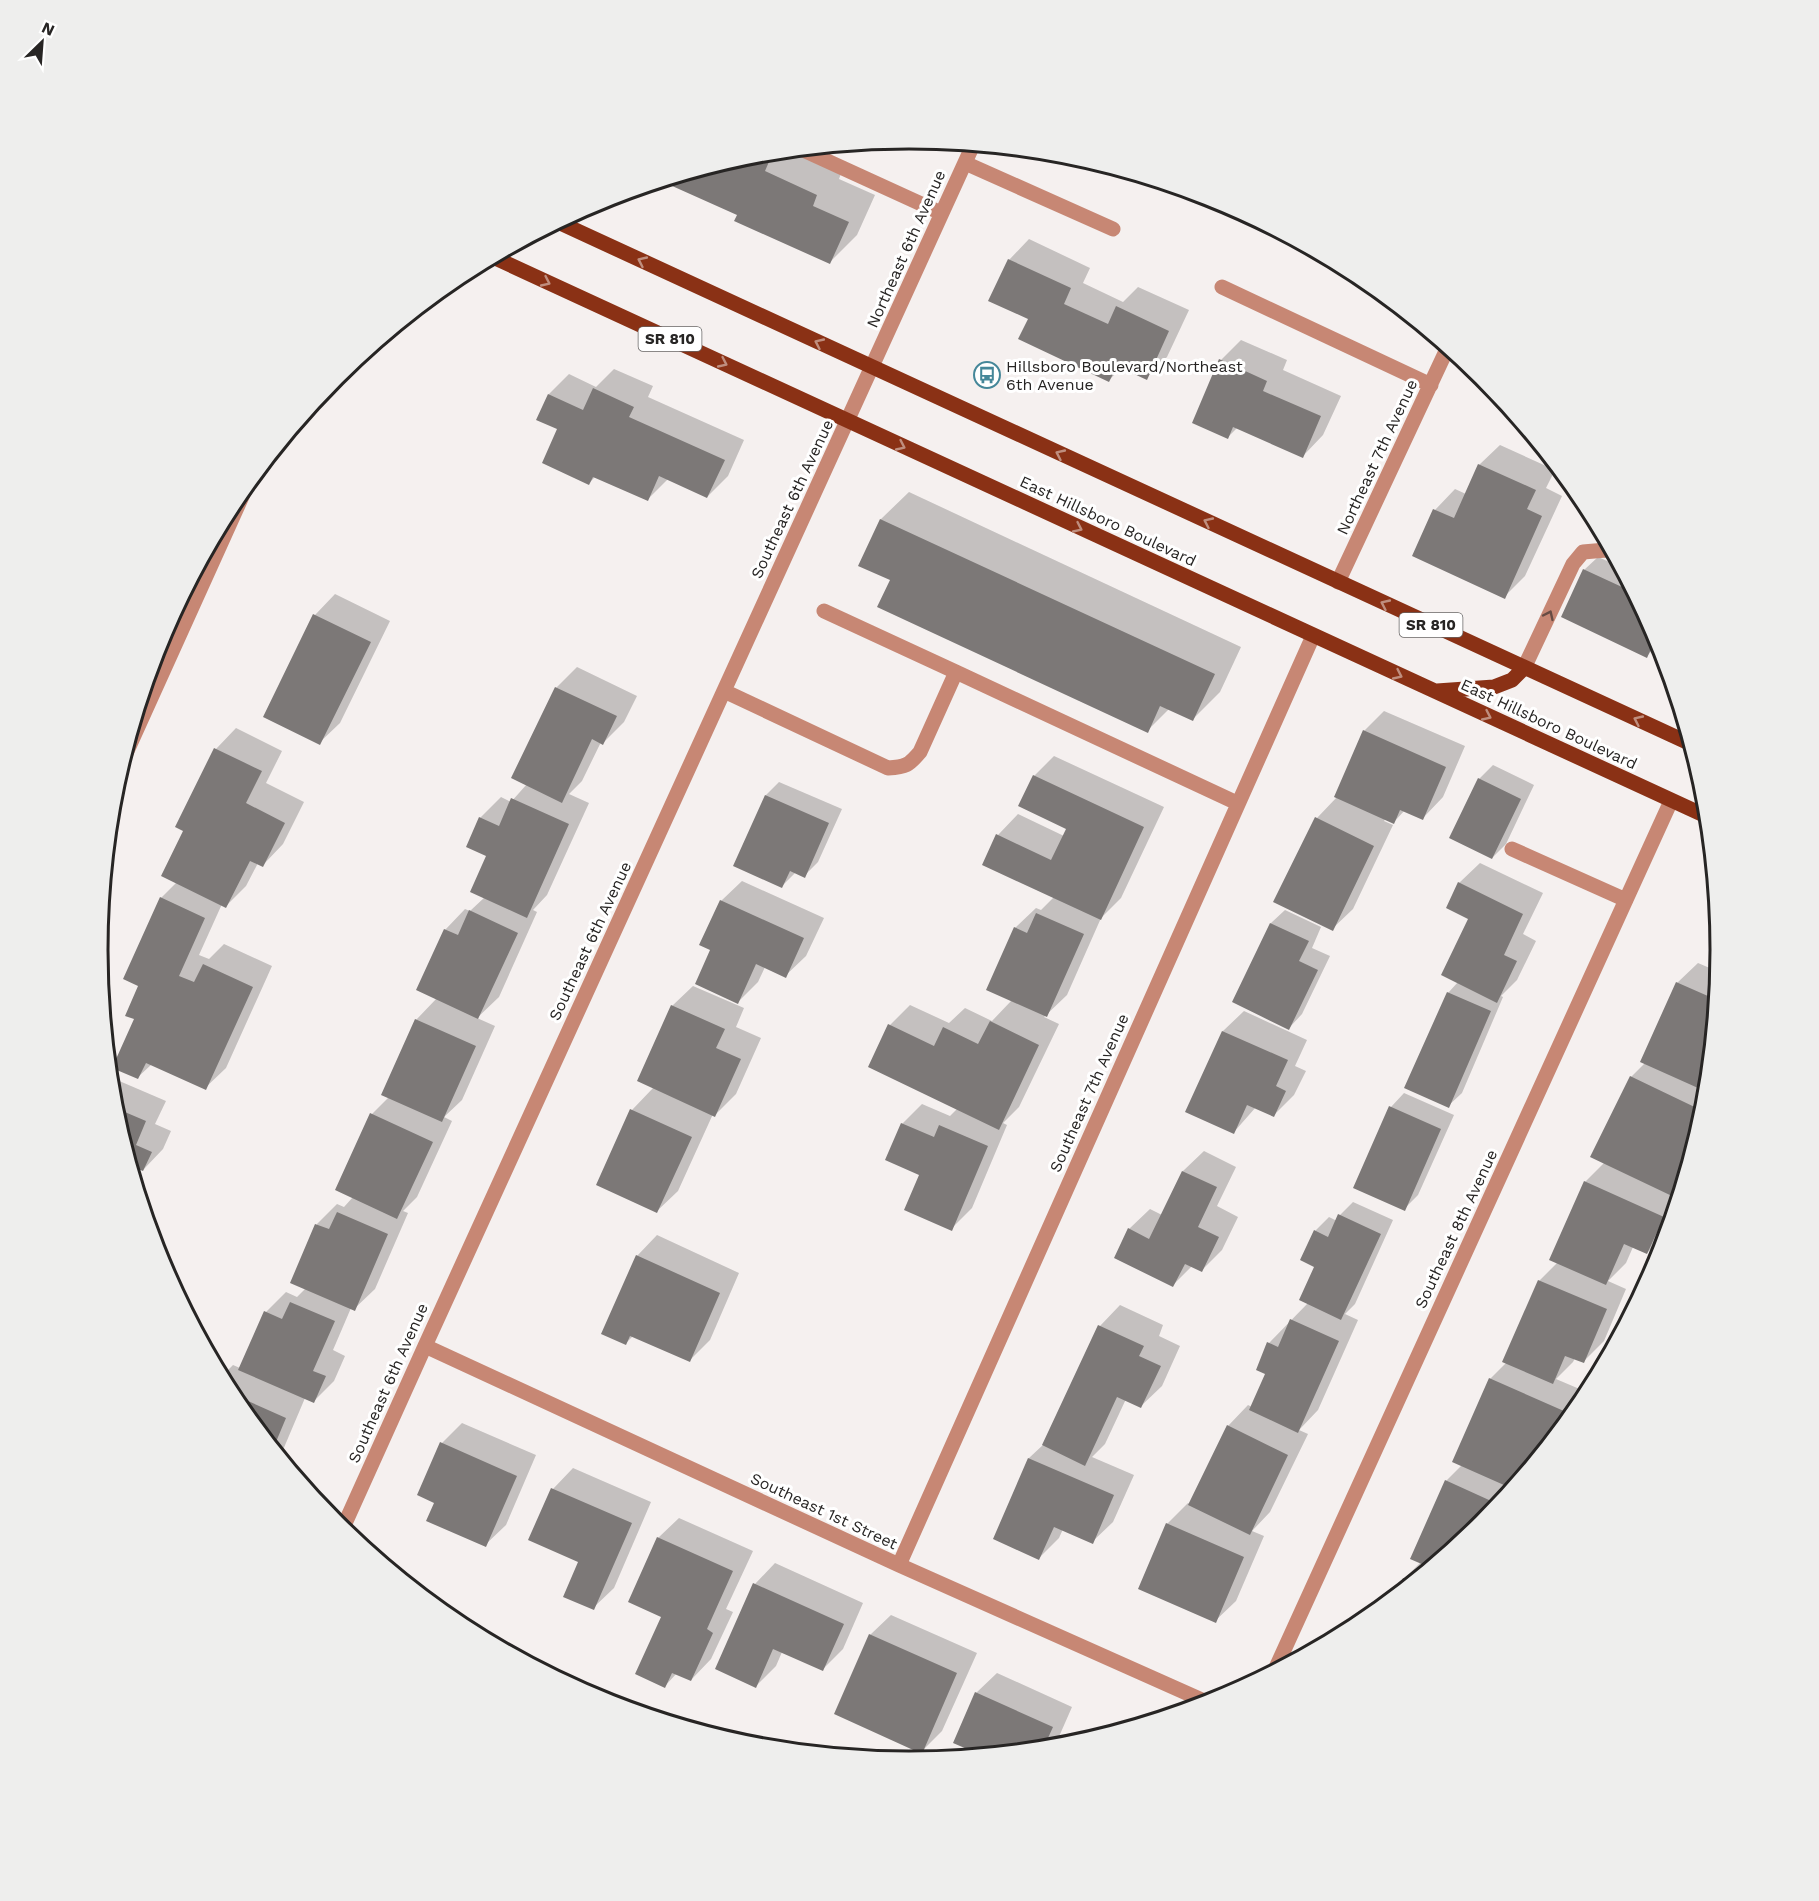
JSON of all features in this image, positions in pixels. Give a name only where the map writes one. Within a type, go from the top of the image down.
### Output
[{"type":"main road","name":"SR 810","points":[[567,226],[1683,740]]},
{"type":"main road","name":"East Hillsboro Boulevard","points":[[501,261],[1699,813]]},
{"type":"main road","points":[[1434,691],[1494,687],[1512,680],[1524,668]]},
{"type":"street","name":"Northeast 6th Avenue","points":[[872,368],[970,152]]},
{"type":"street","points":[[814,155],[941,213]]},
{"type":"street","points":[[965,163],[1113,229]]},
{"type":"street","points":[[1222,287],[1431,385]]},
{"type":"street","name":"Northeast 7th Avenue","points":[[1338,582],[1445,354]]},
{"type":"street","name":"Southeast 6th Avenue","points":[[346,1520],[872,368]]},
{"type":"street","points":[[146,710],[225,533]]},
{"type":"street","points":[[1524,668],[1573,564],[1583,552],[1604,550]]},
{"type":"street","points":[[824,611],[1237,803]]},
{"type":"street","name":"Southeast 7th Avenue","points":[[899,1565],[1313,636]]},
{"type":"street","points":[[724,691],[888,768],[904,767],[920,752],[956,672]]},
{"type":"street","name":"Southeast 8th Avenue","points":[[1279,1661],[1671,801]]},
{"type":"street","points":[[1512,849],[1626,900]]},
{"type":"street","name":"Southeast 1st Street","points":[[425,1346],[899,1565],[1197,1698]]},
{"type":"building","points":[[769,162],[765,171],[817,195],[813,206],[849,222],[830,264],[734,221],[737,215],[672,186],[702,176]]},
{"type":"building","points":[[1008,259],[1071,288],[1064,304],[1108,324],[1116,306],[1169,331],[1147,380],[1117,366],[1109,382],[1018,339],[1028,319],[988,301]]},
{"type":"building","points":[[1219,359],[1267,381],[1263,391],[1321,416],[1303,458],[1233,427],[1228,439],[1192,423]]},
{"type":"building","points":[[593,388],[634,407],[629,417],[725,460],[707,498],[659,476],[648,501],[593,477],[589,485],[542,463],[557,429],[536,420],[548,394],[583,410]]},
{"type":"building","points":[[1478,464],[1536,490],[1527,509],[1542,516],[1505,599],[1412,556],[1433,509],[1454,518]]},
{"type":"building","points":[[880,519],[1215,674],[1193,721],[1160,706],[1148,733],[877,607],[890,580],[858,566]]},
{"type":"building","points":[[1583,569],[1624,588],[1651,648],[1647,658],[1561,617]]},
{"type":"building","points":[[313,614],[371,642],[320,745],[263,717]]},
{"type":"building","points":[[555,687],[617,716],[603,745],[592,739],[562,803],[511,778]]},
{"type":"building","points":[[1363,730],[1446,767],[1423,820],[1400,810],[1394,824],[1334,797]]},
{"type":"building","points":[[214,748],[262,771],[246,803],[285,823],[263,867],[250,861],[226,908],[161,876],[183,831],[175,827]]},
{"type":"building","points":[[1033,775],[1144,827],[1101,920],[982,865],[996,834],[1051,860],[1066,829],[1018,806]]},
{"type":"building","points":[[1478,778],[1521,799],[1492,859],[1449,838]]},
{"type":"building","points":[[765,795],[829,823],[805,878],[790,871],[782,888],[733,866]]},
{"type":"building","points":[[511,798],[569,824],[527,918],[470,892],[486,856],[466,847],[479,817],[499,826]]},
{"type":"building","points":[[1315,817],[1374,846],[1333,931],[1273,902]]},
{"type":"building","points":[[1458,882],[1523,914],[1504,955],[1517,961],[1497,1003],[1441,975],[1468,919],[1446,908]]},
{"type":"building","points":[[160,897],[205,918],[179,976],[194,982],[203,964],[253,987],[206,1090],[146,1063],[138,1079],[117,1070],[116,1060],[134,1019],[125,1016],[138,986],[123,979]]},
{"type":"building","points":[[720,900],[804,938],[786,978],[756,964],[738,1004],[695,984],[710,950],[699,945]]},
{"type":"building","points":[[469,910],[518,933],[478,1019],[416,990],[444,929],[458,935]]},
{"type":"building","points":[[1036,913],[1084,934],[1047,1017],[986,990],[1014,927],[1027,933]]},
{"type":"building","points":[[1270,923],[1309,941],[1299,961],[1318,970],[1289,1030],[1232,1002]]},
{"type":"building","points":[[1676,982],[1709,997],[1699,1088],[1640,1062]]},
{"type":"building","points":[[1447,992],[1491,1011],[1449,1108],[1404,1088]]},
{"type":"building","points":[[671,1005],[725,1029],[716,1048],[741,1059],[715,1117],[637,1081]]},
{"type":"building","points":[[415,1019],[476,1046],[442,1122],[381,1095]]},
{"type":"building","points":[[990,1021],[1039,1045],[999,1130],[868,1067],[888,1024],[934,1046],[943,1027],[978,1044]]},
{"type":"building","points":[[1222,1031],[1288,1060],[1276,1086],[1286,1091],[1274,1117],[1247,1105],[1234,1134],[1185,1112]]},
{"type":"building","points":[[1630,1076],[1696,1108],[1672,1196],[1590,1157]]},
{"type":"building","points":[[1389,1106],[1441,1129],[1405,1211],[1353,1188]]},
{"type":"building","points":[[630,1109],[692,1137],[657,1213],[596,1185]]},
{"type":"building","points":[[124,1112],[146,1121],[136,1145],[152,1152],[143,1171],[139,1169],[135,1158]]},
{"type":"building","points":[[370,1113],[433,1142],[397,1219],[335,1190]]},
{"type":"building","points":[[901,1123],[934,1137],[939,1125],[988,1146],[952,1231],[904,1210],[919,1175],[885,1160]]},
{"type":"building","points":[[1182,1171],[1217,1187],[1198,1227],[1219,1237],[1202,1272],[1185,1264],[1173,1287],[1114,1258],[1128,1228],[1149,1239]]},
{"type":"building","points":[[1584,1181],[1664,1217],[1647,1254],[1624,1244],[1606,1285],[1549,1260]]},
{"type":"building","points":[[337,1212],[388,1234],[355,1311],[290,1283],[315,1224],[329,1229]]},
{"type":"building","points":[[1338,1214],[1381,1234],[1341,1320],[1299,1300],[1314,1267],[1300,1260],[1314,1230],[1328,1237]]},
{"type":"building","points":[[636,1255],[720,1293],[690,1362],[630,1336],[626,1345],[601,1334]]},
{"type":"building","points":[[1538,1280],[1607,1309],[1584,1363],[1565,1356],[1553,1384],[1502,1362]]},
{"type":"building","points":[[290,1302],[335,1321],[313,1371],[326,1376],[314,1403],[238,1370],[264,1311],[282,1319]]},
{"type":"building","points":[[1290,1319],[1339,1341],[1298,1433],[1249,1410],[1265,1374],[1256,1370],[1267,1342],[1278,1347]]},
{"type":"building","points":[[1098,1325],[1144,1346],[1139,1356],[1161,1366],[1141,1408],[1117,1397],[1085,1466],[1042,1445]]},
{"type":"building","points":[[1489,1378],[1565,1411],[1506,1486],[1452,1462]]},
{"type":"building","points":[[246,1400],[286,1418],[276,1441]]},
{"type":"building","points":[[1227,1425],[1288,1455],[1250,1535],[1188,1505]]},
{"type":"building","points":[[440,1442],[517,1476],[486,1547],[426,1521],[434,1503],[417,1495]]},
{"type":"building","points":[[1028,1458],[1114,1495],[1093,1544],[1054,1527],[1039,1560],[993,1539]]},
{"type":"building","points":[[1445,1480],[1491,1501],[1423,1565],[1410,1559]]},
{"type":"building","points":[[551,1488],[632,1523],[594,1610],[563,1597],[578,1562],[528,1540]]},
{"type":"building","points":[[1166,1523],[1244,1557],[1216,1623],[1138,1589]]},
{"type":"building","points":[[657,1537],[733,1571],[707,1629],[713,1633],[691,1681],[672,1673],[665,1688],[635,1674],[661,1617],[628,1602]]},
{"type":"building","points":[[753,1583],[844,1624],[823,1671],[773,1649],[756,1688],[715,1669]]},
{"type":"building","points":[[869,1634],[957,1673],[923,1751],[917,1752],[834,1714]]},
{"type":"building","points":[[975,1692],[1053,1727],[1047,1740],[968,1749],[953,1743]]},
{"type":"place","name":"Hillsboro Boulevard/Northeast 6th Avenue","points":[[987,375]]}]
